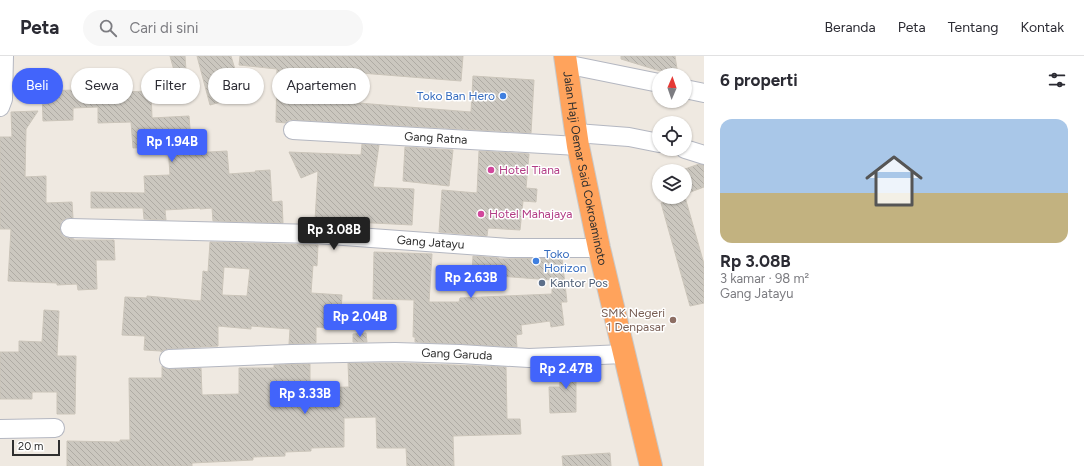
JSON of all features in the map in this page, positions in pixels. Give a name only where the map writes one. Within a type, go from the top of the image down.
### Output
[{"type":"highway","name":"Jalan Haji Oemar Said Cokroaminoto","points":[[565,60],[577,140],[598,248],[651,466]]},
{"type":"street","points":[[0,107],[3,99],[4,56]]},
{"type":"street","points":[[565,60],[652,81]]},
{"type":"street","points":[[692,90],[704,93]]},
{"type":"street","name":"Gang Ratna","points":[[293,130],[577,140],[629,137],[652,142]]},
{"type":"street","points":[[692,150],[704,154]]},
{"type":"street","name":"Gang Jatayu","points":[[70,228],[316,234],[509,248],[598,248]]},
{"type":"street","name":"Gang Garuda","points":[[169,358],[395,352],[529,358],[624,354]]},
{"type":"street","points":[[0,429],[55,428]]},
{"type":"building","points":[[170,56],[185,56],[186,68],[173,68]]},
{"type":"building","points":[[197,56],[231,56],[235,68],[208,68],[208,97]]},
{"type":"building","points":[[240,56],[463,56],[461,81],[370,74],[370,68],[272,68],[239,65]]},
{"type":"building","points":[[621,56],[675,56],[677,68],[652,69],[621,59]]},
{"type":"building","points":[[473,76],[534,80],[531,133],[294,120],[289,120],[286,123],[276,122],[276,104],[370,104],[471,112]]},
{"type":"building","points":[[63,90],[71,90],[71,104],[133,104],[133,92],[141,91],[141,104],[151,104],[152,118],[189,116],[192,153],[227,151],[229,174],[270,170],[272,202],[282,201],[283,223],[213,221],[212,208],[165,210],[166,220],[144,219],[143,208],[91,208],[91,192],[145,193],[144,176],[170,175],[168,146],[133,148],[131,122],[98,123],[98,107],[73,108],[73,120],[43,121],[42,104],[63,104]]},
{"type":"building","points":[[38,111],[26,129],[25,177],[46,176],[46,203],[72,202],[73,218],[65,219],[61,222],[61,233],[64,237],[74,240],[114,240],[115,260],[96,260],[97,289],[78,290],[77,284],[57,285],[57,283],[8,281],[11,229],[0,229],[0,137],[12,137],[11,112]]},
{"type":"building","points":[[362,144],[379,145],[373,187],[414,189],[412,225],[315,220],[318,171],[301,178],[289,152],[361,155]]},
{"type":"building","points":[[405,147],[453,150],[449,186],[403,181]]},
{"type":"building","points":[[479,151],[529,154],[526,188],[537,189],[536,202],[523,201],[520,230],[488,228],[487,236],[439,232],[442,190],[477,193]]},
{"type":"building","points":[[699,164],[704,165],[704,187],[692,192],[692,166]]},
{"type":"building","points":[[661,204],[687,204],[704,264],[704,303],[690,306]]},
{"type":"building","points":[[210,242],[318,245],[317,266],[313,265],[311,293],[342,295],[340,328],[316,327],[316,343],[289,344],[290,329],[251,326],[251,329],[218,326],[218,346],[169,349],[161,352],[144,350],[145,336],[122,335],[125,297],[147,298],[147,296],[201,301],[203,271],[208,272]],"holes":[[[224,267],[250,269],[247,296],[222,295]]]},
{"type":"building","points":[[374,252],[432,254],[429,302],[459,302],[460,298],[552,294],[552,280],[472,274],[473,256],[499,259],[562,258],[567,302],[561,302],[564,325],[551,327],[550,321],[521,325],[522,334],[516,335],[517,347],[415,342],[415,337],[413,337],[414,300],[373,299]]},
{"type":"building","points":[[44,310],[59,311],[57,356],[76,356],[75,414],[57,414],[57,392],[32,392],[32,399],[0,399],[0,352],[19,352],[19,341],[42,342]]},
{"type":"building","points":[[366,333],[367,342],[353,342],[353,334]]},
{"type":"building","points":[[348,363],[396,363],[506,367],[507,419],[520,419],[521,434],[453,436],[454,466],[407,466],[406,448],[377,448],[376,417],[344,418],[344,447],[311,448],[311,451],[285,452],[285,456],[253,457],[253,460],[192,463],[192,466],[67,466],[67,441],[120,442],[120,440],[130,440],[129,378],[162,378],[162,366],[169,369],[201,368],[202,395],[239,394],[239,368],[274,368],[274,365],[310,364],[310,388],[349,387]]},
{"type":"building","points":[[585,366],[586,379],[576,379],[576,412],[550,413],[549,387],[560,387],[559,367]]},
{"type":"building","points":[[610,453],[611,466],[563,466],[562,456]]},
{"type":"place","name":"Toko Ban Hero","points":[[503,96]]},
{"type":"place","name":"Hotel Tiana","points":[[491,170]]},
{"type":"place","name":"Hotel Mahajaya","points":[[481,214]]},
{"type":"place","name":"Toko Horizon","points":[[536,261]]},
{"type":"place","name":"Kantor Pos","points":[[542,283]]},
{"type":"place","name":"SMK Negeri 1 Denpasar","points":[[673,320]]}]
